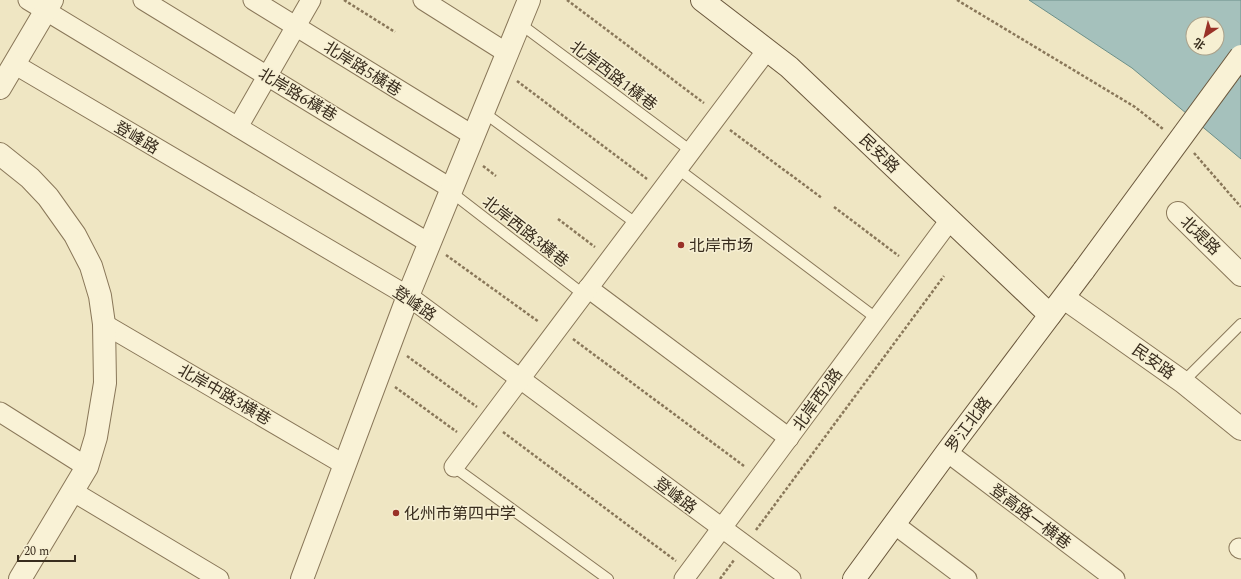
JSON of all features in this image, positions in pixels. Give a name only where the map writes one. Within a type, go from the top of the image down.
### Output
[{"type":"street","name":"北岸路6橫巷","points":[[143,0],[451,190]]},
{"type":"street","name":"北岸路5橫巷","points":[[253,0],[474,136]]},
{"type":"street","points":[[238,127],[311,0]]},
{"type":"street","points":[[423,0],[504,61]]},
{"type":"street","points":[[302,579],[408,296],[529,0]]},
{"type":"street","name":"民安路","points":[[702,0],[789,66],[1050,315]]},
{"type":"street","points":[[0,88],[14,64],[42,4],[238,127],[429,243]]},
{"type":"street","points":[[454,467],[767,50]]},
{"type":"street","name":"罗江北路","points":[[854,579],[947,452],[1064,298],[1241,56]]},
{"type":"street","name":"登峰路","points":[[14,64],[408,296],[744,546],[791,579]]},
{"type":"street","points":[[0,154],[30,178],[48,197],[75,235],[91,266],[100,296],[104,324],[105,383],[96,437],[87,467],[20,579]]},
{"type":"street","name":"北堤路","points":[[1178,213],[1241,275]]},
{"type":"street","name":"北岸西2路","points":[[687,575],[950,220]]},
{"type":"street","points":[[586,291],[789,438]]},
{"type":"street","name":"民安路","points":[[1064,298],[1184,382],[1241,429]]},
{"type":"street","name":"北岸中路3横巷","points":[[104,324],[345,465]]},
{"type":"street","points":[[0,412],[87,467]]},
{"type":"street","name":"登高路一横巷","points":[[947,452],[1114,579]]},
{"type":"street","points":[[72,491],[219,579]]},
{"type":"street","points":[[894,524],[968,579]]},
{"type":"lane","name":"北岸西路1橫巷","points":[[519,23],[691,152]]},
{"type":"lane","points":[[483,112],[636,224]]},
{"type":"lane","points":[[678,169],[876,318]]},
{"type":"lane","name":"北岸西路3橫巷","points":[[451,190],[586,291]]},
{"type":"lane","points":[[1184,382],[1241,324]]},
{"type":"lane","points":[[454,467],[608,579]]},
{"type":"path","points":[[344,0],[394,32]]},
{"type":"path","points":[[567,0],[822,198]]},
{"type":"path","points":[[957,0],[1135,107],[1165,130]]},
{"type":"path","points":[[504,61],[662,190]]},
{"type":"path","points":[[1189,149],[1241,207]]},
{"type":"path","points":[[834,207],[914,267]]},
{"type":"path","points":[[558,219],[610,258]]},
{"type":"path","points":[[429,243],[556,330],[759,478]]},
{"type":"path","points":[[720,579],[944,276]]},
{"type":"path","points":[[390,344],[490,419],[687,575]]},
{"type":"path","points":[[379,375],[472,443]]},
{"type":"water","points":[[1029,0],[1241,0],[1241,159],[1132,68]]},
{"type":"place","name":"北岸市场","points":[[681,245]]},
{"type":"place","name":"化州市第四中学","points":[[396,513]]}]
